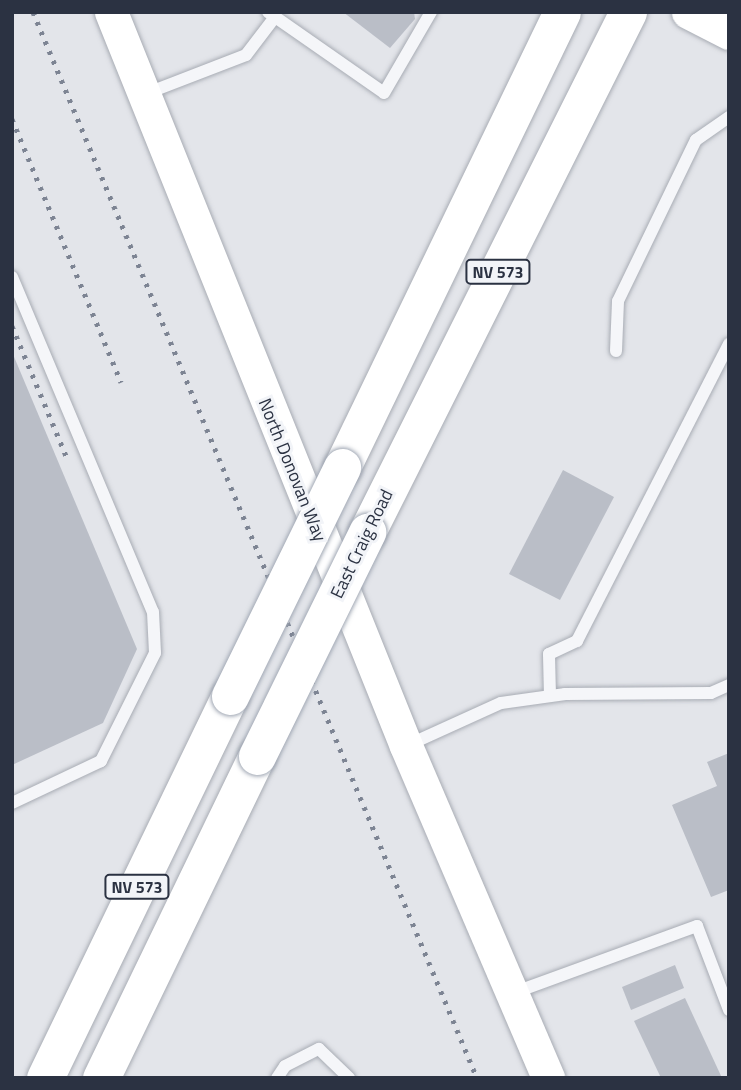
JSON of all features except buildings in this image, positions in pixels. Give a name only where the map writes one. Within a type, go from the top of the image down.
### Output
[{"type":"main road","name":"NV 573","points":[[45,1078],[562,12]]},
{"type":"main road","name":"East Craig Road","points":[[101,1078],[367,532],[628,12]]},
{"type":"street","name":"North Donovan Way","points":[[111,12],[406,746],[548,1078]]},
{"type":"street","points":[[688,12],[729,33]]},
{"type":"lane","points":[[145,94],[246,55],[271,15],[384,93],[431,12]]},
{"type":"lane","points":[[616,351],[618,301],[696,140],[729,117]]},
{"type":"lane","points":[[12,276],[153,612],[155,653],[101,761],[12,803]]},
{"type":"lane","points":[[550,696],[549,654],[577,641],[729,344]]},
{"type":"lane","points":[[406,746],[500,703],[550,696],[651,696],[729,685]]},
{"type":"lane","points":[[513,993],[697,926],[729,1010]]},
{"type":"lane","points":[[277,1078],[285,1066],[319,1049],[349,1078]]},
{"type":"railway","points":[[33,12],[477,1078]]},
{"type":"railway","points":[[12,119],[121,382]]},
{"type":"railway","points":[[12,326],[67,458]]}]
